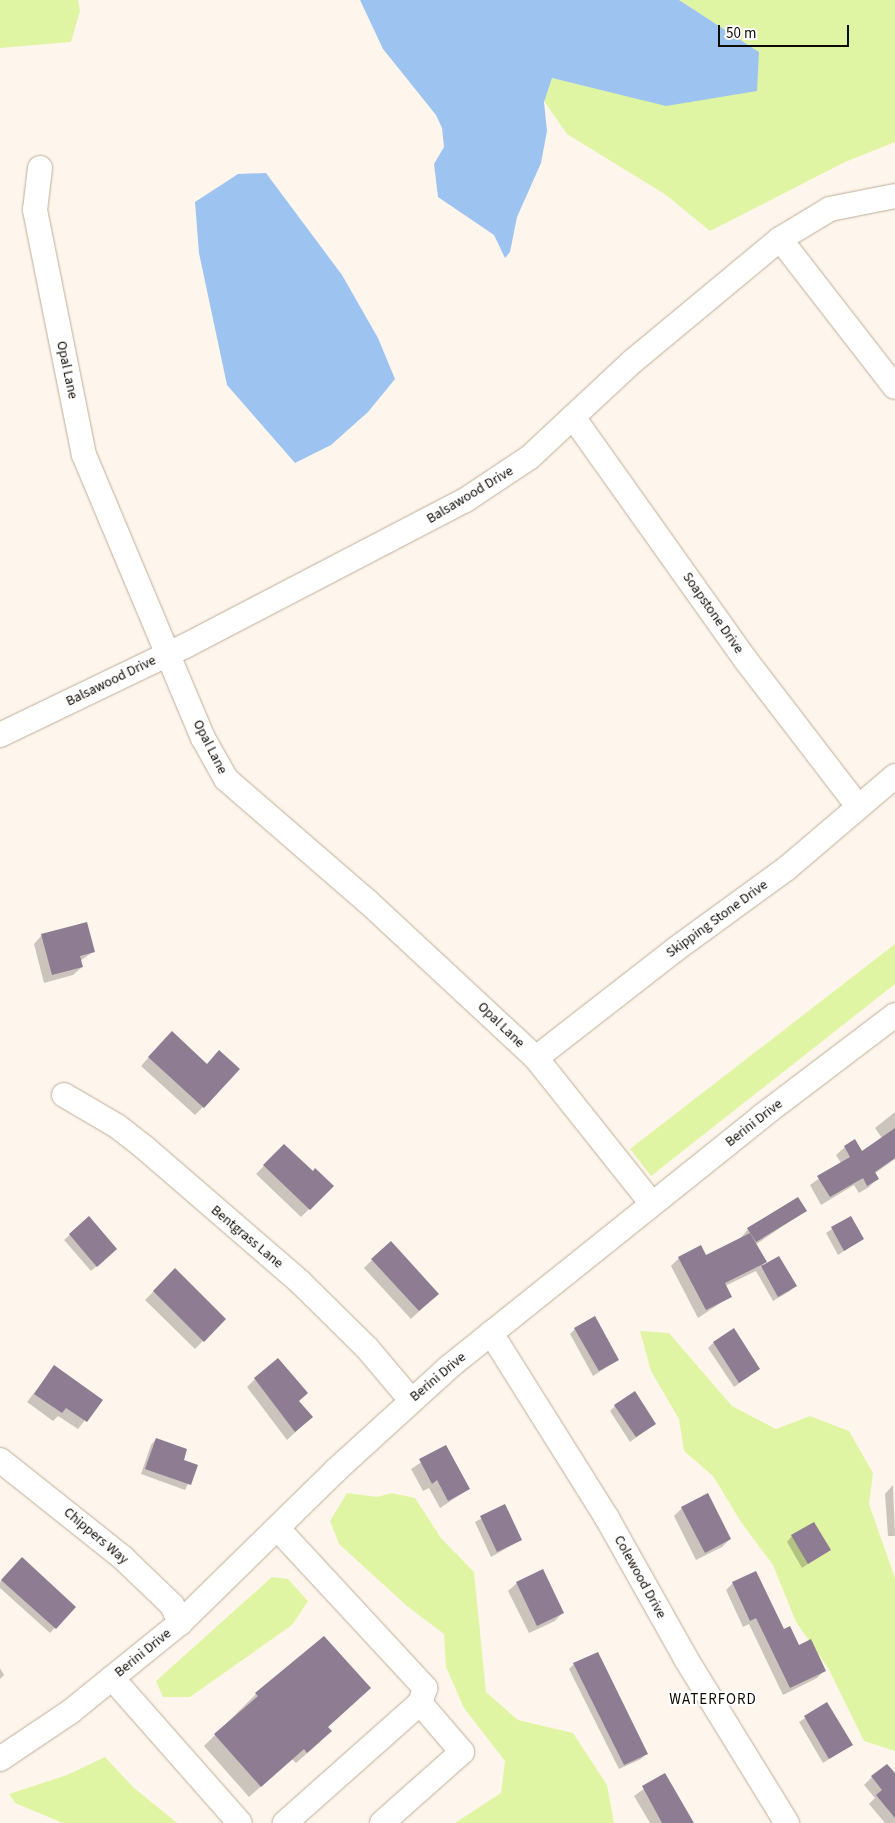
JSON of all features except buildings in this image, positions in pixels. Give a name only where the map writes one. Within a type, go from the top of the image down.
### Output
[{"type":"street","name":"Opal Lane","points":[[40,168],[35,210],[84,455],[203,738],[226,779],[382,915],[536,1058],[652,1204]]},
{"type":"street","name":"Balsawood Drive","points":[[0,735],[349,563],[464,501],[530,457],[648,348],[780,239],[830,208],[895,196]]},
{"type":"street","points":[[780,239],[895,387]]},
{"type":"street","name":"Soapstone Drive","points":[[573,417],[745,659],[857,805]]},
{"type":"street","name":"Skipping Stone Drive","points":[[536,1058],[676,949],[787,868],[857,805],[895,776]]},
{"type":"street","name":"Berini Drive","points":[[0,1758],[40,1734],[180,1623],[411,1400],[652,1204],[895,1015]]},
{"type":"street","name":"Bentgrass Lane","points":[[64,1095],[117,1126],[145,1148],[300,1282],[368,1348],[411,1400]]},
{"type":"street","name":"Colewood Drive","points":[[492,1333],[607,1518],[686,1658],[787,1823]]},
{"type":"street","name":"Chippers Way","points":[[0,1460],[123,1558],[172,1605],[180,1623]]},
{"type":"street","points":[[278,1529],[424,1688],[420,1703],[285,1823]]},
{"type":"street","points":[[112,1678],[240,1823]]},
{"type":"street","points":[[382,1823],[462,1752],[420,1703]]},
{"type":"green space","points":[[0,0],[78,0],[80,11],[71,42],[0,48]]},
{"type":"green space","points":[[679,0],[895,0],[895,142],[845,162],[710,231],[666,195],[567,134],[544,101],[552,78],[666,105],[759,52]]},
{"type":"green space","points":[[895,944],[895,984],[651,1176],[630,1149]]},
{"type":"green space","points":[[640,1331],[669,1333],[732,1406],[776,1429],[810,1416],[849,1431],[873,1473],[869,1504],[895,1578],[895,1751],[864,1741],[828,1668],[796,1622],[773,1565],[741,1522],[713,1476],[684,1451],[679,1419],[651,1371]]},
{"type":"green space","points":[[347,1493],[377,1497],[392,1493],[415,1498],[441,1538],[474,1572],[486,1692],[518,1720],[573,1733],[607,1785],[614,1823],[455,1823],[501,1793],[505,1761],[464,1708],[446,1667],[444,1634],[407,1606],[339,1544],[330,1521]]},
{"type":"green space","points":[[272,1577],[288,1579],[308,1601],[292,1625],[190,1697],[163,1697],[156,1681]]},
{"type":"green space","points":[[105,1757],[133,1787],[177,1823],[63,1823],[15,1803],[9,1794],[67,1775]]},
{"type":"water","points":[[360,0],[679,0],[759,52],[757,91],[666,106],[552,78],[544,102],[547,131],[541,163],[517,217],[510,252],[505,258],[494,235],[438,197],[434,164],[444,147],[442,128],[436,115],[383,49]]},
{"type":"water","points":[[266,173],[342,275],[378,338],[395,379],[368,412],[331,445],[295,463],[227,385],[199,253],[195,202],[238,174]]},
{"type":"district","name":"WATERFORD","points":[[713,1700]]}]
